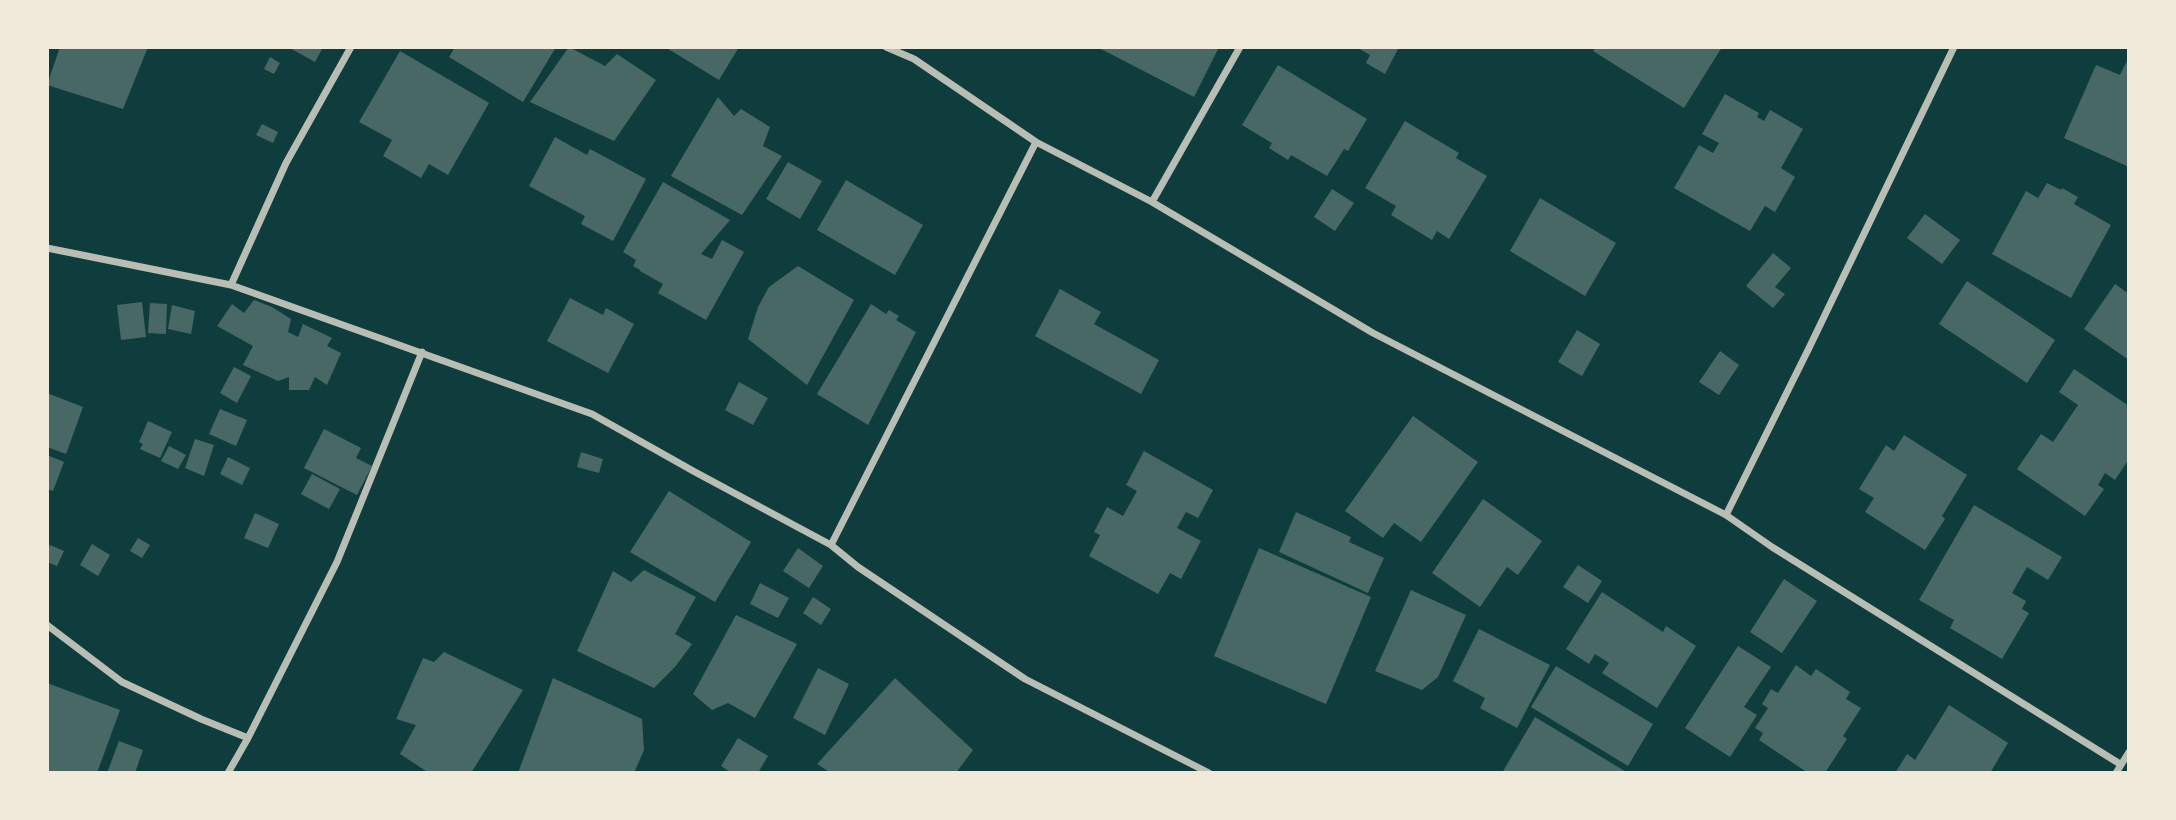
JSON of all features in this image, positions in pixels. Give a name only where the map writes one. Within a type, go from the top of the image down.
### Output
[{"type":"street","points":[[231,285],[286,163],[351,47]]},
{"type":"street","points":[[886,47],[914,59],[1036,142],[1152,202],[1373,332],[1726,515],[2120,764]]},
{"type":"street","points":[[1152,202],[1240,47]]},
{"type":"street","points":[[1726,515],[1954,47]]},
{"type":"street","points":[[831,545],[1036,142]]},
{"type":"street","points":[[47,248],[231,285],[592,414],[831,545],[858,567],[1025,679],[1209,773]]},
{"type":"street","points":[[228,773],[337,562],[422,352]]},
{"type":"street","points":[[47,625],[122,681],[248,738]]},
{"type":"street","points":[[2116,773],[2129,752]]},
{"type":"building","points":[[60,47],[148,47],[123,109],[47,85]]},
{"type":"building","points":[[288,47],[323,47],[315,62]]},
{"type":"building","points":[[455,47],[556,47],[523,102],[449,57]]},
{"type":"building","points":[[569,47],[605,66],[617,54],[656,80],[614,141],[530,102]]},
{"type":"building","points":[[665,47],[739,47],[719,80]]},
{"type":"building","points":[[1097,47],[1219,47],[1194,97]]},
{"type":"building","points":[[1356,47],[1399,47],[1385,74],[1366,63],[1370,55]]},
{"type":"building","points":[[1596,47],[1722,47],[1684,108],[1593,51]]},
{"type":"building","points":[[400,51],[489,103],[448,175],[429,164],[421,178],[383,156],[392,140],[359,122]]},
{"type":"building","points":[[270,57],[280,63],[274,74],[264,69]]},
{"type":"building","points":[[2129,57],[2129,167],[2064,138],[2096,65],[2120,75]]},
{"type":"building","points":[[1278,65],[1367,119],[1348,151],[1344,149],[1327,176],[1291,155],[1288,160],[1269,148],[1272,143],[1242,125]]},
{"type":"building","points":[[1725,94],[1759,113],[1757,117],[1764,121],[1770,110],[1803,129],[1781,168],[1795,177],[1775,212],[1765,206],[1750,231],[1674,188],[1699,145],[1713,153],[1719,143],[1702,134]]},
{"type":"building","points":[[718,97],[734,116],[741,109],[770,127],[763,146],[782,156],[742,215],[671,176]]},
{"type":"building","points":[[1405,121],[1459,153],[1456,158],[1487,176],[1449,239],[1437,231],[1432,240],[1391,215],[1396,206],[1365,188]]},
{"type":"building","points":[[262,124],[278,132],[273,143],[256,135]]},
{"type":"building","points":[[555,137],[587,155],[590,149],[646,179],[613,241],[581,224],[585,216],[529,186]]},
{"type":"building","points":[[788,162],[822,181],[800,219],[766,199]]},
{"type":"building","points":[[846,180],[923,225],[895,275],[817,230]]},
{"type":"building","points":[[663,182],[730,220],[701,254],[712,259],[722,240],[744,252],[706,320],[658,293],[663,284],[633,266],[636,260],[623,252]]},
{"type":"building","points":[[2047,183],[2078,197],[2074,204],[2111,225],[2071,298],[1992,254],[2026,191],[2038,198]]},
{"type":"building","points":[[1332,189],[1354,203],[1335,231],[1314,217]]},
{"type":"building","points":[[1540,198],[1616,243],[1585,296],[1510,251]]},
{"type":"building","points":[[1925,214],[1960,240],[1942,264],[1907,238]]},
{"type":"building","points":[[1773,253],[1791,268],[1775,287],[1785,294],[1773,308],[1746,286]]},
{"type":"building","points":[[798,266],[854,300],[807,385],[748,339],[758,307],[769,287]]},
{"type":"building","points":[[1967,281],[2055,340],[2027,383],[1939,324]]},
{"type":"building","points":[[2115,284],[2129,294],[2129,360],[2084,329]]},
{"type":"building","points":[[1060,289],[1101,312],[1094,324],[1159,360],[1141,394],[1035,336]]},
{"type":"building","points":[[570,298],[603,315],[606,308],[634,324],[608,373],[547,341]]},
{"type":"building","points":[[254,300],[291,319],[288,332],[298,337],[303,324],[332,338],[327,346],[341,353],[327,385],[315,377],[309,390],[289,390],[289,377],[278,381],[243,365],[253,346],[217,326],[232,304],[244,313]]},
{"type":"building","points":[[142,302],[146,337],[121,340],[117,305]]},
{"type":"building","points":[[150,303],[167,304],[166,334],[148,333]]},
{"type":"building","points":[[871,304],[886,314],[889,310],[899,316],[896,320],[916,332],[868,425],[817,394]]},
{"type":"building","points":[[172,305],[195,311],[191,334],[168,329]]},
{"type":"building","points":[[1577,330],[1600,344],[1582,376],[1558,362]]},
{"type":"building","points":[[1720,351],[1739,365],[1719,395],[1699,382]]},
{"type":"building","points":[[234,367],[251,376],[237,403],[220,393]]},
{"type":"building","points":[[2074,369],[2129,406],[2129,459],[2115,480],[2105,473],[2098,485],[2104,489],[2085,516],[2017,469],[2041,434],[2053,442],[2078,405],[2059,392]]},
{"type":"building","points":[[739,382],[768,398],[753,425],[725,410]]},
{"type":"building","points":[[47,393],[83,407],[66,454],[47,447]]},
{"type":"building","points":[[220,409],[247,420],[236,446],[209,434]]},
{"type":"building","points":[[1413,416],[1478,462],[1421,542],[1394,523],[1383,538],[1345,511]]},
{"type":"building","points":[[148,421],[172,432],[160,458],[140,449],[143,444],[139,442]]},
{"type":"building","points":[[324,429],[361,448],[356,458],[372,466],[357,495],[304,468]]},
{"type":"building","points":[[1904,435],[1967,475],[1942,516],[1945,519],[1925,550],[1865,512],[1874,498],[1859,489],[1886,445],[1894,451]]},
{"type":"building","points":[[195,439],[214,445],[204,476],[185,468]]},
{"type":"building","points":[[169,446],[186,455],[178,469],[161,461]]},
{"type":"building","points":[[1144,451],[1213,490],[1198,518],[1186,512],[1177,528],[1201,541],[1181,579],[1170,573],[1158,594],[1089,556],[1100,535],[1094,532],[1107,507],[1123,516],[1137,491],[1126,485]]},
{"type":"building","points":[[581,452],[603,459],[599,473],[577,467]]},
{"type":"building","points":[[47,455],[64,462],[53,491],[47,489]]},
{"type":"building","points":[[228,457],[250,468],[242,485],[220,474]]},
{"type":"building","points":[[312,474],[340,489],[329,509],[301,494]]},
{"type":"building","points":[[669,491],[751,542],[715,602],[630,552]]},
{"type":"building","points":[[1483,499],[1542,541],[1518,575],[1507,567],[1480,607],[1432,573]]},
{"type":"building","points":[[1974,505],[2062,557],[2048,580],[2027,567],[2012,593],[2026,601],[2022,609],[2029,613],[2002,659],[1950,628],[1954,620],[1919,600]]},
{"type":"building","points":[[1296,512],[1351,537],[1349,542],[1384,558],[1368,593],[1279,552]]},
{"type":"building","points":[[255,513],[279,524],[268,548],[244,538]]},
{"type":"building","points":[[138,538],[150,545],[142,558],[130,551]]},
{"type":"building","points":[[92,544],[110,555],[98,576],[80,565]]},
{"type":"building","points":[[50,545],[64,551],[57,566],[47,562]]},
{"type":"building","points":[[798,548],[823,566],[809,588],[783,571]]},
{"type":"building","points":[[1259,548],[1371,597],[1326,704],[1214,656]]},
{"type":"building","points":[[1578,565],[1602,581],[1588,603],[1563,587]]},
{"type":"building","points":[[644,570],[696,597],[675,634],[692,644],[675,667],[654,688],[577,651],[613,571],[631,582]]},
{"type":"building","points":[[1784,579],[1817,601],[1782,653],[1750,632]]},
{"type":"building","points":[[760,583],[789,598],[778,618],[750,604]]},
{"type":"building","points":[[1411,590],[1466,615],[1438,677],[1422,690],[1375,671]]},
{"type":"building","points":[[1602,592],[1663,632],[1666,626],[1696,646],[1657,708],[1602,673],[1609,663],[1595,654],[1589,664],[1566,649]]},
{"type":"building","points":[[813,597],[831,609],[821,625],[803,613]]},
{"type":"building","points":[[736,615],[797,644],[755,718],[728,703],[712,710],[693,694]]},
{"type":"building","points":[[1479,629],[1550,665],[1517,728],[1480,708],[1485,698],[1453,681]]},
{"type":"building","points":[[1738,646],[1771,667],[1744,707],[1757,715],[1730,757],[1685,728]]},
{"type":"building","points":[[444,652],[523,690],[471,773],[429,773],[400,754],[416,725],[396,719],[423,658],[434,662]]},
{"type":"building","points":[[1796,665],[1811,676],[1816,669],[1850,692],[1846,699],[1861,708],[1843,736],[1847,739],[1825,773],[1808,773],[1759,740],[1763,733],[1755,728],[1768,708],[1762,704],[1771,689],[1778,693]]},
{"type":"building","points":[[1556,666],[1653,724],[1628,766],[1531,707]]},
{"type":"building","points":[[818,668],[849,684],[825,735],[793,718]]},
{"type":"building","points":[[553,678],[642,719],[644,750],[634,773],[518,773]]},
{"type":"building","points":[[895,678],[973,750],[956,773],[831,773],[817,764]]},
{"type":"building","points":[[47,683],[120,710],[97,773],[47,773]]},
{"type":"building","points":[[1949,705],[2008,743],[1990,773],[1895,773],[1907,754],[1915,760]]},
{"type":"building","points":[[1535,717],[1628,773],[1502,773]]},
{"type":"building","points":[[738,738],[768,756],[758,773],[732,773],[721,766]]},
{"type":"building","points":[[119,741],[143,750],[135,773],[107,773]]}]
